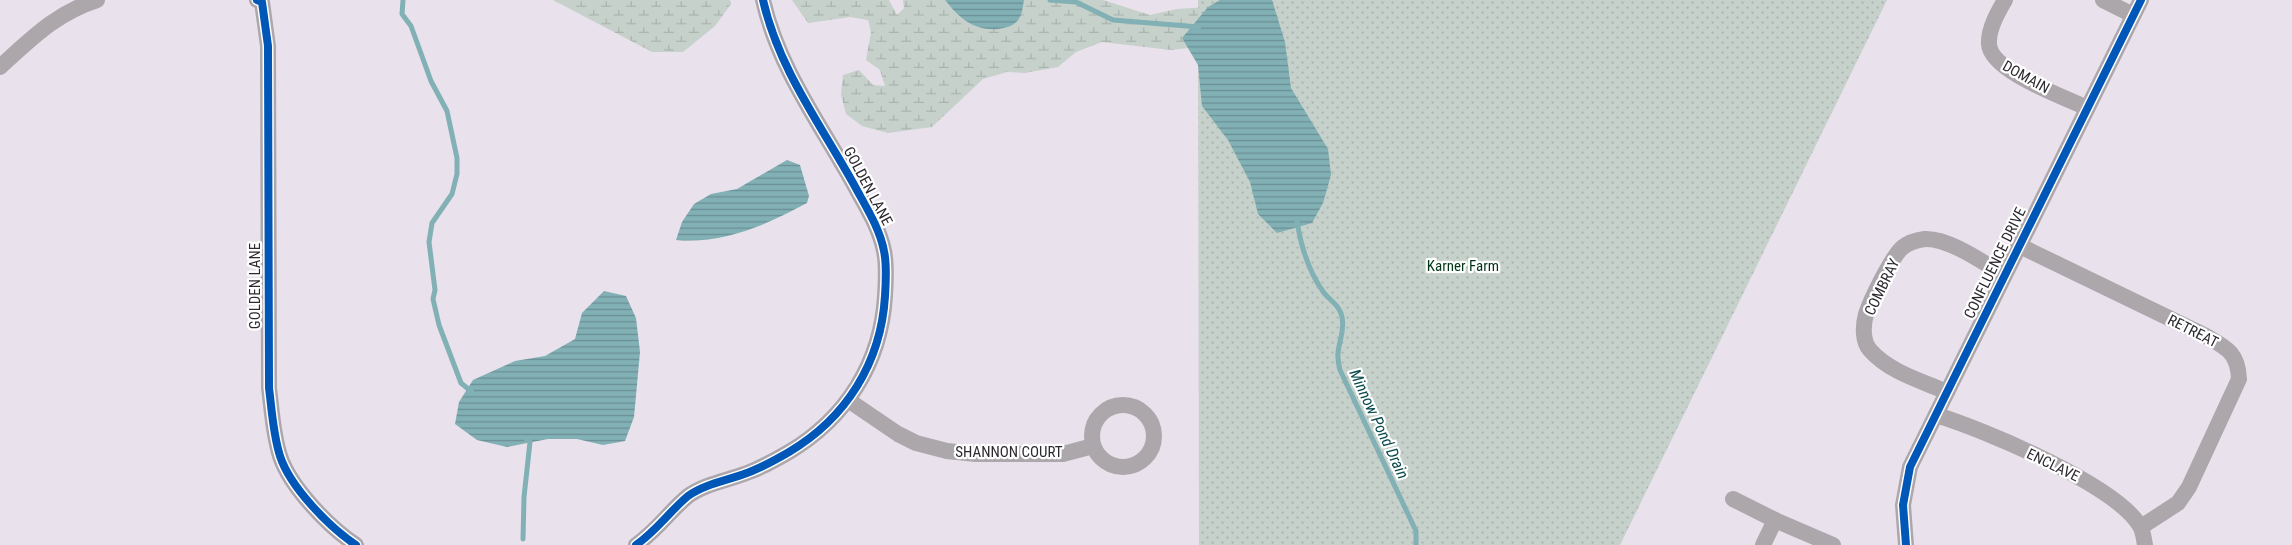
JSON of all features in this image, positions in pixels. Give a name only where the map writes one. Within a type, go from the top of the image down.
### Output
[{"type":"street","points":[[0,66],[52,21],[66,6],[96,0]]},
{"type":"street","name":"GOLDEN LANE","points":[[257,0],[262,2],[268,46],[269,388],[274,435],[281,458],[290,476],[329,522],[356,545]]},
{"type":"street","name":"GOLDEN LANE","points":[[636,545],[689,496],[702,488],[752,471],[788,453],[815,435],[833,419],[848,400],[871,362],[879,339],[884,315],[887,275],[884,250],[878,232],[858,192],[782,59],[769,26],[763,0]]},
{"type":"street","name":"DOMAIN","points":[[2005,0],[1994,19],[1988,43],[1993,57],[2027,80],[2087,108]]},
{"type":"street","points":[[2103,0],[2133,15]]},
{"type":"street","name":"CONFLUENCE DRIVE","points":[[1906,545],[1903,505],[1910,467],[2018,245],[2141,0]]},
{"type":"street","name":"COMBRAY","points":[[1947,392],[1904,374],[1869,350],[1864,340],[1866,314],[1888,269],[1903,247],[1915,241],[1926,239],[1962,251],[2004,275]]},
{"type":"street","name":"RETREAT","points":[[2018,245],[2206,336],[2230,350],[2238,366],[2239,379],[2190,486],[2178,503],[2141,527]]},
{"type":"street","name":"SHANNON COURT","points":[[848,400],[898,434],[916,443],[948,451],[976,454],[1063,454],[1093,446]]},
{"type":"street","name":"ENCLAVE","points":[[1936,415],[1968,425],[2078,477],[2126,510],[2141,527]]},
{"type":"street","points":[[1733,499],[1775,520],[1833,545]]},
{"type":"street","points":[[1763,545],[1775,520]]},
{"type":"street","points":[[2141,527],[2145,545]]},
{"type":"green space","points":[[553,0],[730,0],[731,4],[715,26],[683,52],[652,52]]},
{"type":"green space","points":[[792,0],[889,0],[897,15],[904,8],[903,0],[945,0],[955,12],[1020,19],[1024,0],[1103,0],[1150,15],[1177,9],[1208,7],[1183,38],[1188,48],[1171,50],[1102,42],[1076,52],[1058,67],[1025,73],[1007,72],[983,79],[932,127],[888,133],[862,126],[846,114],[841,95],[843,75],[859,70],[873,85],[885,86],[880,70],[866,60],[871,32],[868,20],[850,17],[808,23]]},
{"type":"green space","name":"Karner Farm","points":[[1198,0],[1887,0],[1620,545],[1199,545]]},
{"type":"water","points":[[945,0],[1024,0],[1021,15],[1015,23],[1004,28],[989,29],[968,22]]},
{"type":"water","points":[[1220,0],[1272,0],[1285,42],[1291,88],[1328,149],[1331,175],[1323,203],[1312,223],[1277,233],[1258,214],[1250,182],[1228,140],[1202,106],[1198,65],[1182,38],[1208,7]]},
{"type":"water","points":[[787,160],[800,165],[809,196],[807,203],[776,219],[728,236],[711,239],[676,240],[682,222],[694,204],[711,194],[737,189]]},
{"type":"water","points":[[604,291],[626,296],[636,318],[640,352],[634,417],[625,441],[603,445],[577,439],[548,439],[507,447],[477,440],[455,424],[459,402],[473,380],[515,361],[545,356],[575,339],[582,313]]},
{"type":"waterway","points":[[403,0],[402,14],[411,26],[431,81],[447,111],[457,158],[457,174],[452,194],[432,223],[429,242],[435,290],[433,299],[439,325],[461,383],[472,392]]},
{"type":"waterway","name":"Minnow Pond Drain","points":[[1050,0],[1076,2],[1113,20],[1199,27]]},
{"type":"waterway","name":"Minnow Pond Drain","points":[[1297,221],[1309,267],[1318,285],[1341,313],[1343,324],[1338,355],[1340,370],[1416,531],[1416,545]]},
{"type":"waterway","points":[[523,539],[524,497],[530,442],[526,439]]},
{"type":"cycle path","points":[[257,0],[262,2],[268,46],[269,388],[276,439],[285,468],[301,493],[334,528],[356,545]]},
{"type":"cycle path","points":[[636,545],[650,534],[688,496],[703,488],[757,469],[789,452],[827,423],[857,386],[868,366],[882,321],[886,267],[880,235],[866,206],[791,75],[770,26],[763,0]]},
{"type":"cycle path","points":[[1906,545],[1903,505],[1910,467],[2141,0]]}]
